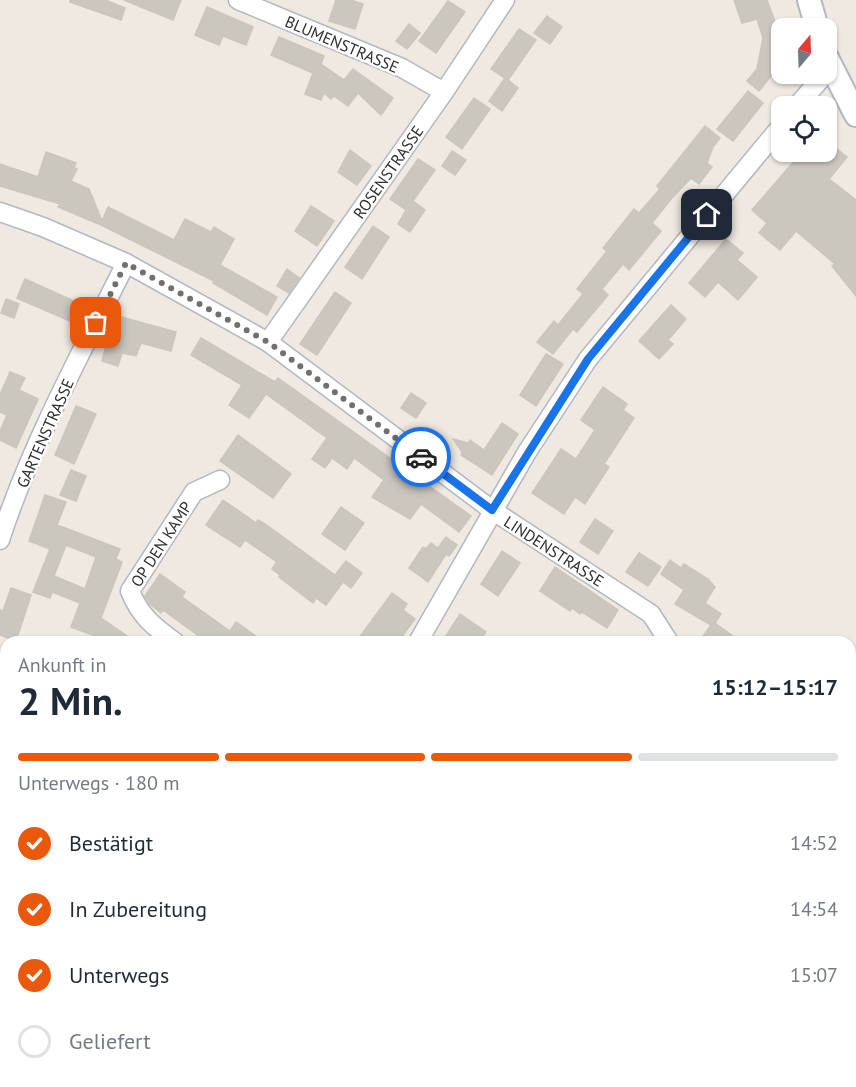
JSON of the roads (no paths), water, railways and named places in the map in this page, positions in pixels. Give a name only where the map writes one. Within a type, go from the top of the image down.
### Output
[{"type":"street","name":"BLUMENSTRASSE","points":[[238,0],[402,68],[444,92]]},
{"type":"street","name":"ROSENSTRASSE","points":[[268,342],[506,0]]},
{"type":"street","points":[[809,0],[814,18]]},
{"type":"street","points":[[804,96],[813,84]]},
{"type":"street","points":[[837,84],[856,115]]},
{"type":"street","points":[[421,636],[492,510],[588,359],[771,138]]},
{"type":"street","name":"LINDENSTRASSE","points":[[0,212],[43,226],[126,263],[268,342],[492,510],[651,614],[665,636]]},
{"type":"street","name":"GARTENSTRASSE","points":[[0,540],[9,513],[76,363],[126,263]]},
{"type":"street","name":"OP DEN KAMP","points":[[168,636],[137,609],[130,591],[194,492],[220,480]]}]
